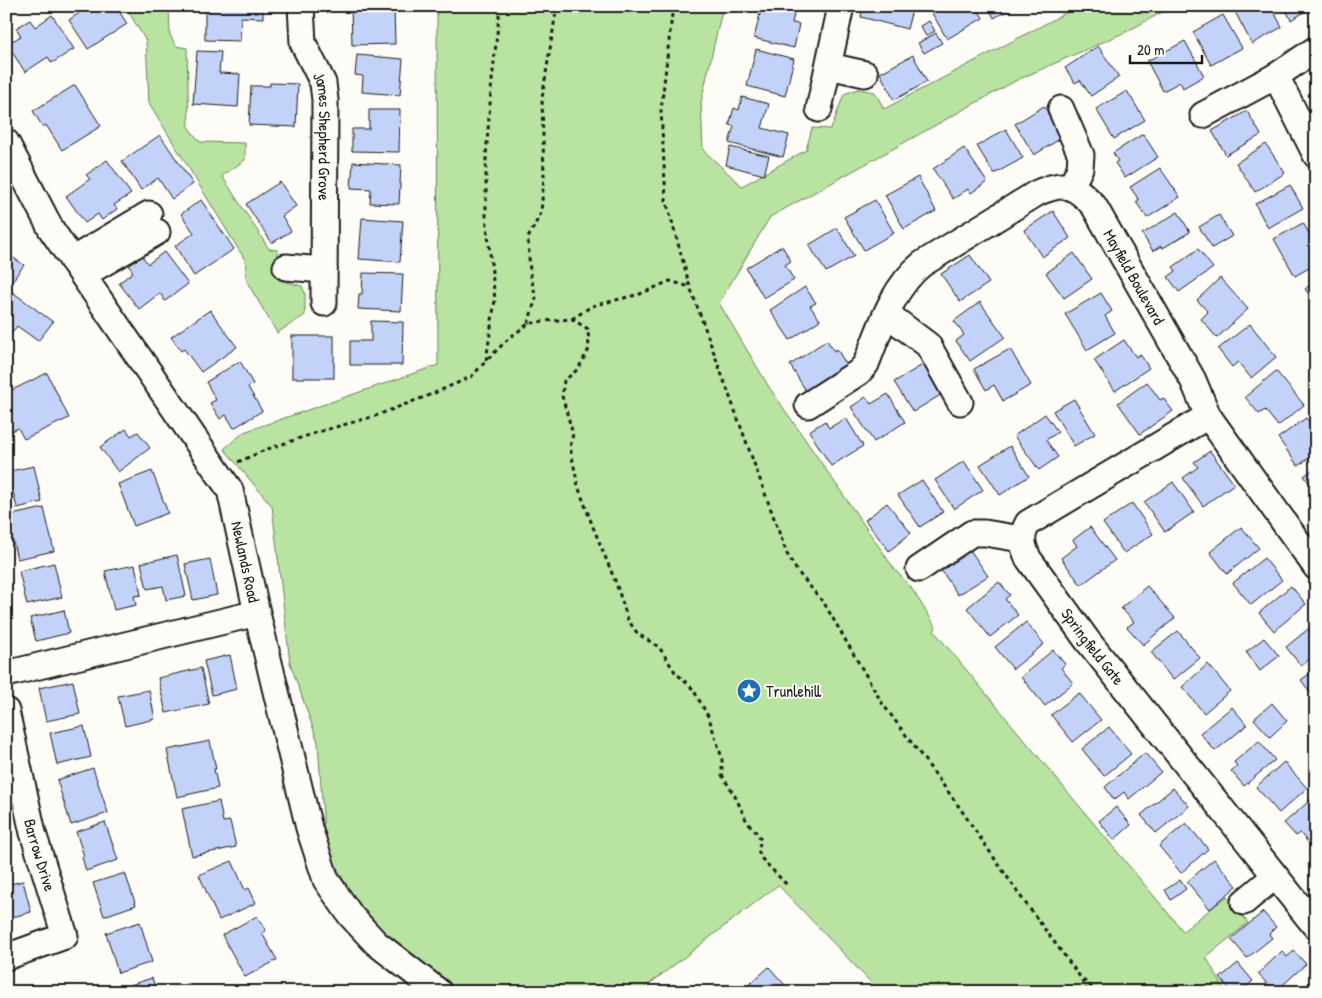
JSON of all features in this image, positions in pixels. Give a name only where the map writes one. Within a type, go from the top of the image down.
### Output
[{"type":"street","name":"James Shepherd Grove","points":[[301,6],[303,43],[323,83],[325,100],[324,303]]},
{"type":"street","points":[[819,109],[841,6]]},
{"type":"street","points":[[1203,115],[1276,76],[1311,53]]},
{"type":"street","points":[[829,66],[865,74]]},
{"type":"street","points":[[1276,76],[1316,155]]},
{"type":"street","points":[[808,405],[859,372],[866,364],[887,314],[912,272],[1037,193],[1054,186],[1071,187],[1080,168],[1080,155],[1062,109]]},
{"type":"street","name":"Newlands Road","points":[[6,142],[51,229],[230,490],[257,614],[309,828],[326,880],[351,916],[376,943],[439,992]]},
{"type":"street","name":"Mayfield Boulevard","points":[[1071,187],[1083,194],[1094,206],[1193,380],[1208,416],[1316,567]]},
{"type":"street","points":[[77,267],[153,223]]},
{"type":"street","points":[[286,267],[324,270]]},
{"type":"street","points":[[887,314],[928,345],[960,402]]},
{"type":"street","points":[[919,569],[972,533],[985,533],[1021,539],[1028,523],[1034,519],[1208,416]]},
{"type":"street","name":"Springfield Gate","points":[[1021,539],[1028,558],[1087,640],[1316,927]]},
{"type":"street","points":[[6,674],[257,614]]},
{"type":"street","name":"Barrow Drive","points":[[6,711],[32,832],[65,936],[6,957]]},
{"type":"street","points":[[1244,902],[1275,876]]},
{"type":"path","points":[[486,361],[496,300],[486,216],[486,157],[500,6]]},
{"type":"path","points":[[528,324],[536,298],[530,273],[528,238],[541,213],[544,176],[542,98],[557,6]]},
{"type":"path","points":[[674,6],[661,110],[666,200],[690,287],[790,560],[824,603],[882,702],[1081,978],[1088,992]]},
{"type":"path","points":[[236,463],[265,450],[318,432],[375,416],[432,394],[471,376],[509,338],[528,324],[572,319],[592,306],[640,294],[670,281],[690,287]]},
{"type":"path","points":[[572,319],[588,329],[589,349],[578,369],[564,381],[562,396],[573,434],[570,446],[578,486],[616,583],[628,620],[638,634],[659,647],[675,672],[693,689],[709,718],[722,758],[722,775],[736,798],[747,822],[761,840],[758,850],[761,858],[789,888]]},
{"type":"path","points":[[1081,978],[1096,992]]},
{"type":"green space","points":[[125,6],[169,6],[170,35],[176,46],[187,48],[189,128],[200,142],[245,143],[245,160],[222,176],[269,249],[278,250],[279,280],[302,286],[305,293],[305,315],[277,333],[247,282],[245,260],[149,103],[146,41]]},
{"type":"green space","points":[[437,6],[723,6],[701,102],[703,150],[742,186],[806,150],[812,128],[831,129],[844,94],[858,89],[875,92],[884,109],[1079,6],[1173,6],[1128,31],[1017,80],[770,217],[719,303],[769,387],[895,570],[910,586],[936,627],[934,631],[1183,931],[1227,896],[1248,923],[1206,957],[1226,992],[880,992],[778,885],[639,992],[455,992],[384,938],[355,901],[325,846],[318,742],[290,663],[272,506],[224,449],[244,432],[438,365]]},
{"type":"building","points":[[87,6],[116,6],[127,24],[88,49],[69,20]]},
{"type":"building","points":[[205,6],[263,6],[263,18],[241,17],[240,41],[205,40]]},
{"type":"building","points":[[351,6],[394,6],[395,44],[352,45]]},
{"type":"building","points":[[762,6],[796,6],[792,23],[799,24],[794,48],[754,38]]},
{"type":"building","points":[[863,6],[913,6],[907,29],[861,17]]},
{"type":"building","points":[[928,6],[976,6],[983,18],[947,39]]},
{"type":"building","points":[[988,6],[1015,6],[994,18]]},
{"type":"building","points":[[1241,6],[1271,6],[1282,27],[1252,44],[1234,10]]},
{"type":"building","points":[[1284,6],[1313,6],[1313,7],[1291,20]]},
{"type":"building","points":[[52,15],[74,49],[52,63],[48,57],[25,72],[7,44],[21,36],[16,28],[30,20],[35,27]]},
{"type":"building","points":[[1223,15],[1242,48],[1211,65],[1193,32]]},
{"type":"building","points":[[929,21],[935,31],[926,36],[920,26]]},
{"type":"building","points":[[936,33],[942,43],[924,53],[918,43]]},
{"type":"building","points":[[1185,41],[1204,76],[1183,88],[1180,82],[1163,91],[1147,61]]},
{"type":"building","points":[[1098,46],[1119,77],[1091,96],[1080,80],[1075,83],[1065,68]]},
{"type":"building","points":[[756,49],[794,59],[785,96],[747,86]]},
{"type":"building","points":[[197,51],[221,52],[219,73],[240,74],[238,107],[193,104]]},
{"type":"building","points":[[357,55],[403,59],[400,95],[362,92],[363,76],[355,75]]},
{"type":"building","points":[[913,55],[927,82],[894,100],[880,73]]},
{"type":"building","points":[[270,83],[298,84],[296,127],[249,125],[251,86],[270,86]]},
{"type":"building","points":[[75,85],[101,126],[62,150],[46,125],[43,127],[33,111]]},
{"type":"building","points":[[1127,91],[1145,120],[1114,139],[1096,109]]},
{"type":"building","points":[[742,97],[769,104],[762,128],[789,135],[783,157],[729,143],[734,126],[729,125],[734,108],[739,110]]},
{"type":"building","points":[[1044,106],[1063,137],[1034,155],[1015,124]]},
{"type":"building","points":[[369,110],[400,110],[399,152],[352,151],[352,129],[369,129]]},
{"type":"building","points":[[1247,111],[1261,135],[1226,155],[1212,131]]},
{"type":"building","points":[[1006,129],[1023,158],[994,174],[977,146]]},
{"type":"building","points":[[1143,134],[1158,157],[1125,178],[1115,163],[1118,161],[1113,153]]},
{"type":"building","points":[[160,135],[193,184],[172,199],[158,178],[141,190],[122,161]]},
{"type":"building","points":[[1266,144],[1285,173],[1255,192],[1236,163]]},
{"type":"building","points":[[730,147],[769,156],[764,175],[726,165]]},
{"type":"building","points":[[964,148],[987,182],[971,193],[968,189],[953,199],[933,169]]},
{"type":"building","points":[[107,160],[131,194],[114,205],[117,209],[102,220],[98,214],[85,223],[66,196],[90,179],[86,175]]},
{"type":"building","points":[[353,162],[401,165],[399,204],[370,203],[371,189],[351,188]]},
{"type":"building","points":[[1160,168],[1180,197],[1147,218],[1136,202],[1139,200],[1130,187]]},
{"type":"building","points":[[918,177],[936,211],[904,229],[885,195]]},
{"type":"building","points":[[280,182],[296,206],[282,216],[291,231],[272,243],[246,204]]},
{"type":"building","points":[[1290,185],[1303,208],[1268,228],[1255,204]]},
{"type":"building","points":[[201,200],[234,249],[194,276],[175,246],[194,233],[181,214]]},
{"type":"building","points":[[875,200],[894,233],[864,250],[844,217]]},
{"type":"building","points":[[1053,211],[1070,238],[1042,257],[1024,230]]},
{"type":"building","points":[[1178,212],[1190,232],[1163,248],[1161,246],[1153,251],[1142,234]]},
{"type":"building","points":[[1219,215],[1232,236],[1212,248],[1199,227]]},
{"type":"building","points":[[362,218],[403,221],[400,262],[359,259]]},
{"type":"building","points":[[1303,223],[1313,240],[1316,238],[1316,264],[1295,276],[1274,239]]},
{"type":"building","points":[[837,228],[854,256],[826,272],[809,245]]},
{"type":"building","points":[[782,246],[791,261],[785,265],[794,280],[764,298],[746,268]]},
{"type":"building","points":[[1198,249],[1213,268],[1179,292],[1168,277],[1176,271],[1173,267]]},
{"type":"building","points":[[164,252],[188,284],[165,301],[160,293],[139,309],[119,283],[133,272],[129,266],[142,256],[148,264]]},
{"type":"building","points":[[6,253],[24,265],[7,288],[53,322],[38,341],[17,326],[6,341]]},
{"type":"building","points":[[1074,253],[1092,279],[1064,298],[1046,273]]},
{"type":"building","points":[[970,255],[989,283],[960,302],[941,274]]},
{"type":"building","points":[[363,273],[403,274],[401,311],[358,309],[359,294],[362,294]]},
{"type":"building","points":[[1220,278],[1248,309],[1217,338],[1201,319],[1208,312],[1197,300]]},
{"type":"building","points":[[1316,281],[1316,304],[1305,289]]},
{"type":"building","points":[[805,287],[816,303],[810,306],[820,320],[790,340],[770,310]]},
{"type":"building","points":[[1101,293],[1112,311],[1105,316],[1115,333],[1087,350],[1065,314]]},
{"type":"building","points":[[980,302],[1005,337],[970,361],[956,341],[964,335],[954,321]]},
{"type":"building","points":[[210,310],[237,347],[201,372],[184,349],[181,351],[171,337]]},
{"type":"building","points":[[371,321],[403,322],[402,365],[350,365],[350,341],[371,341]]},
{"type":"building","points":[[1250,324],[1276,357],[1251,378],[1238,362],[1232,367],[1218,349]]},
{"type":"building","points":[[292,336],[334,336],[334,378],[292,378]]},
{"type":"building","points":[[827,340],[834,351],[837,349],[847,366],[806,391],[790,365]]},
{"type":"building","points":[[1124,340],[1136,357],[1140,354],[1149,368],[1115,391],[1094,360]]},
{"type":"building","points":[[1010,349],[1031,385],[1003,401],[994,385],[986,390],[974,369]]},
{"type":"building","points":[[240,361],[253,384],[248,387],[262,411],[234,428],[226,415],[220,419],[210,403],[216,400],[206,382]]},
{"type":"building","points":[[924,364],[942,394],[913,412],[894,382]]},
{"type":"building","points":[[1276,371],[1304,405],[1278,426],[1265,410],[1259,414],[1245,397]]},
{"type":"building","points":[[47,373],[69,418],[24,439],[18,428],[12,431],[6,419],[6,406],[8,405],[6,393]]},
{"type":"building","points":[[1147,382],[1160,400],[1163,398],[1173,411],[1140,434],[1118,403]]},
{"type":"building","points":[[888,394],[905,422],[874,442],[851,407],[866,397],[871,404]]},
{"type":"building","points":[[1074,399],[1095,434],[1074,446],[1053,411]]},
{"type":"building","points":[[1045,414],[1058,432],[1046,440],[1058,457],[1039,470],[1014,436]]},
{"type":"building","points":[[846,418],[863,446],[831,466],[809,431],[825,421],[829,428]]},
{"type":"building","points":[[1306,418],[1316,431],[1316,453],[1298,466],[1278,438]]},
{"type":"building","points":[[126,429],[131,436],[138,432],[150,448],[118,472],[100,447]]},
{"type":"building","points":[[1010,446],[1029,476],[1000,495],[980,465]]},
{"type":"building","points":[[1210,451],[1234,484],[1203,506],[1183,478],[1198,467],[1194,462]]},
{"type":"building","points":[[964,461],[983,490],[954,509],[935,480]]},
{"type":"building","points":[[34,466],[42,502],[17,508],[13,492],[6,493],[6,472]]},
{"type":"building","points":[[1316,467],[1316,492],[1304,476]]},
{"type":"building","points":[[152,471],[168,513],[134,526],[118,484]]},
{"type":"building","points":[[922,480],[943,512],[920,527],[898,495]]},
{"type":"building","points":[[1173,482],[1194,512],[1165,532],[1144,502]]},
{"type":"building","points":[[887,503],[911,533],[889,551],[865,520]]},
{"type":"building","points":[[1132,503],[1153,534],[1124,553],[1103,523]]},
{"type":"building","points":[[44,508],[54,551],[17,559],[7,516]]},
{"type":"building","points":[[1090,527],[1115,560],[1081,585],[1061,558],[1077,546],[1073,540]]},
{"type":"building","points":[[1241,527],[1259,548],[1227,574],[1210,552]]},
{"type":"building","points":[[968,547],[988,576],[958,595],[939,567]]},
{"type":"building","points":[[177,555],[186,596],[166,600],[163,586],[147,589],[141,563]]},
{"type":"building","points":[[1264,558],[1282,580],[1251,605],[1233,583]]},
{"type":"building","points":[[210,559],[217,595],[193,600],[185,564]]},
{"type":"building","points":[[54,563],[62,597],[27,605],[19,571]]},
{"type":"building","points":[[135,565],[141,595],[134,596],[136,605],[114,610],[105,571]]},
{"type":"building","points":[[999,582],[1010,595],[1005,599],[1018,615],[990,637],[967,608]]},
{"type":"building","points":[[1147,586],[1175,618],[1143,645],[1127,627],[1134,622],[1121,608]]},
{"type":"building","points":[[1291,586],[1306,604],[1274,631],[1259,613]]},
{"type":"building","points":[[64,610],[69,633],[36,641],[30,618]]},
{"type":"building","points":[[1026,622],[1044,644],[1013,669],[995,647]]},
{"type":"building","points":[[1312,626],[1316,630],[1316,654],[1301,666],[1286,647]]},
{"type":"building","points":[[1178,631],[1200,658],[1173,680],[1151,652]]},
{"type":"building","points":[[1264,638],[1279,656],[1260,671],[1246,652]]},
{"type":"building","points":[[1053,650],[1065,664],[1061,668],[1073,683],[1045,706],[1021,677]]},
{"type":"building","points":[[230,655],[237,689],[212,695],[204,661]]},
{"type":"building","points":[[1208,664],[1230,691],[1204,713],[1182,687]]},
{"type":"building","points":[[201,668],[209,704],[166,713],[158,678]]},
{"type":"building","points":[[1316,669],[1316,700],[1301,680]]},
{"type":"building","points":[[73,681],[80,714],[46,721],[39,688]]},
{"type":"building","points":[[149,690],[155,719],[125,726],[118,696]]},
{"type":"building","points":[[1079,693],[1101,720],[1073,742],[1051,715]]},
{"type":"building","points":[[1272,703],[1287,721],[1270,737],[1254,719]]},
{"type":"building","points":[[1232,707],[1247,725],[1215,751],[1200,733]]},
{"type":"building","points":[[84,726],[91,757],[57,765],[50,733]]},
{"type":"building","points":[[1109,727],[1131,754],[1104,776],[1082,749]]},
{"type":"building","points":[[210,741],[218,788],[177,797],[167,750]]},
{"type":"building","points":[[1259,741],[1275,760],[1244,786],[1231,771],[1237,766],[1234,762]]},
{"type":"building","points":[[1145,753],[1161,772],[1129,799],[1124,792],[1114,800],[1105,787]]},
{"type":"building","points":[[1284,762],[1307,788],[1279,813],[1256,787]]},
{"type":"building","points":[[93,768],[108,813],[71,825],[57,780]]},
{"type":"building","points":[[1173,788],[1189,806],[1156,833],[1141,815]]},
{"type":"building","points":[[1315,796],[1316,844],[1312,847],[1300,833],[1296,836],[1284,823]]},
{"type":"building","points":[[219,801],[223,822],[230,821],[236,847],[192,856],[182,809]]},
{"type":"building","points":[[1116,807],[1131,825],[1114,840],[1099,821]]},
{"type":"building","points":[[105,822],[118,860],[86,871],[82,857],[84,856],[76,832]]},
{"type":"building","points":[[1186,823],[1208,849],[1181,873],[1159,846]]},
{"type":"building","points":[[1214,859],[1237,886],[1210,909],[1187,882]]},
{"type":"building","points":[[232,861],[245,890],[249,888],[256,903],[219,920],[199,875]]},
{"type":"building","points":[[125,873],[136,905],[104,916],[93,883]]},
{"type":"building","points":[[1180,880],[1186,889],[1171,900],[1165,890]]},
{"type":"building","points":[[23,881],[31,912],[9,918],[6,908],[6,885]]},
{"type":"building","points":[[1263,912],[1276,927],[1269,934],[1272,938],[1247,958],[1231,939]]},
{"type":"building","points":[[257,916],[266,931],[262,933],[277,960],[245,977],[222,935]]},
{"type":"building","points":[[140,922],[152,962],[118,973],[106,933]]},
{"type":"building","points":[[1282,951],[1287,957],[1294,951],[1306,964],[1275,992],[1258,974]]},
{"type":"building","points":[[1238,963],[1253,981],[1240,992],[1232,992],[1220,978]]},
{"type":"building","points":[[769,967],[791,992],[745,992],[743,990]]},
{"type":"building","points":[[1316,977],[1316,992],[1299,992]]},
{"type":"building","points":[[152,978],[157,992],[132,992],[130,985]]},
{"type":"building","points":[[36,986],[37,991],[47,987],[49,992],[27,992],[26,989]]},
{"type":"place","name":"Trunlehill","points":[[749,691]]}]
